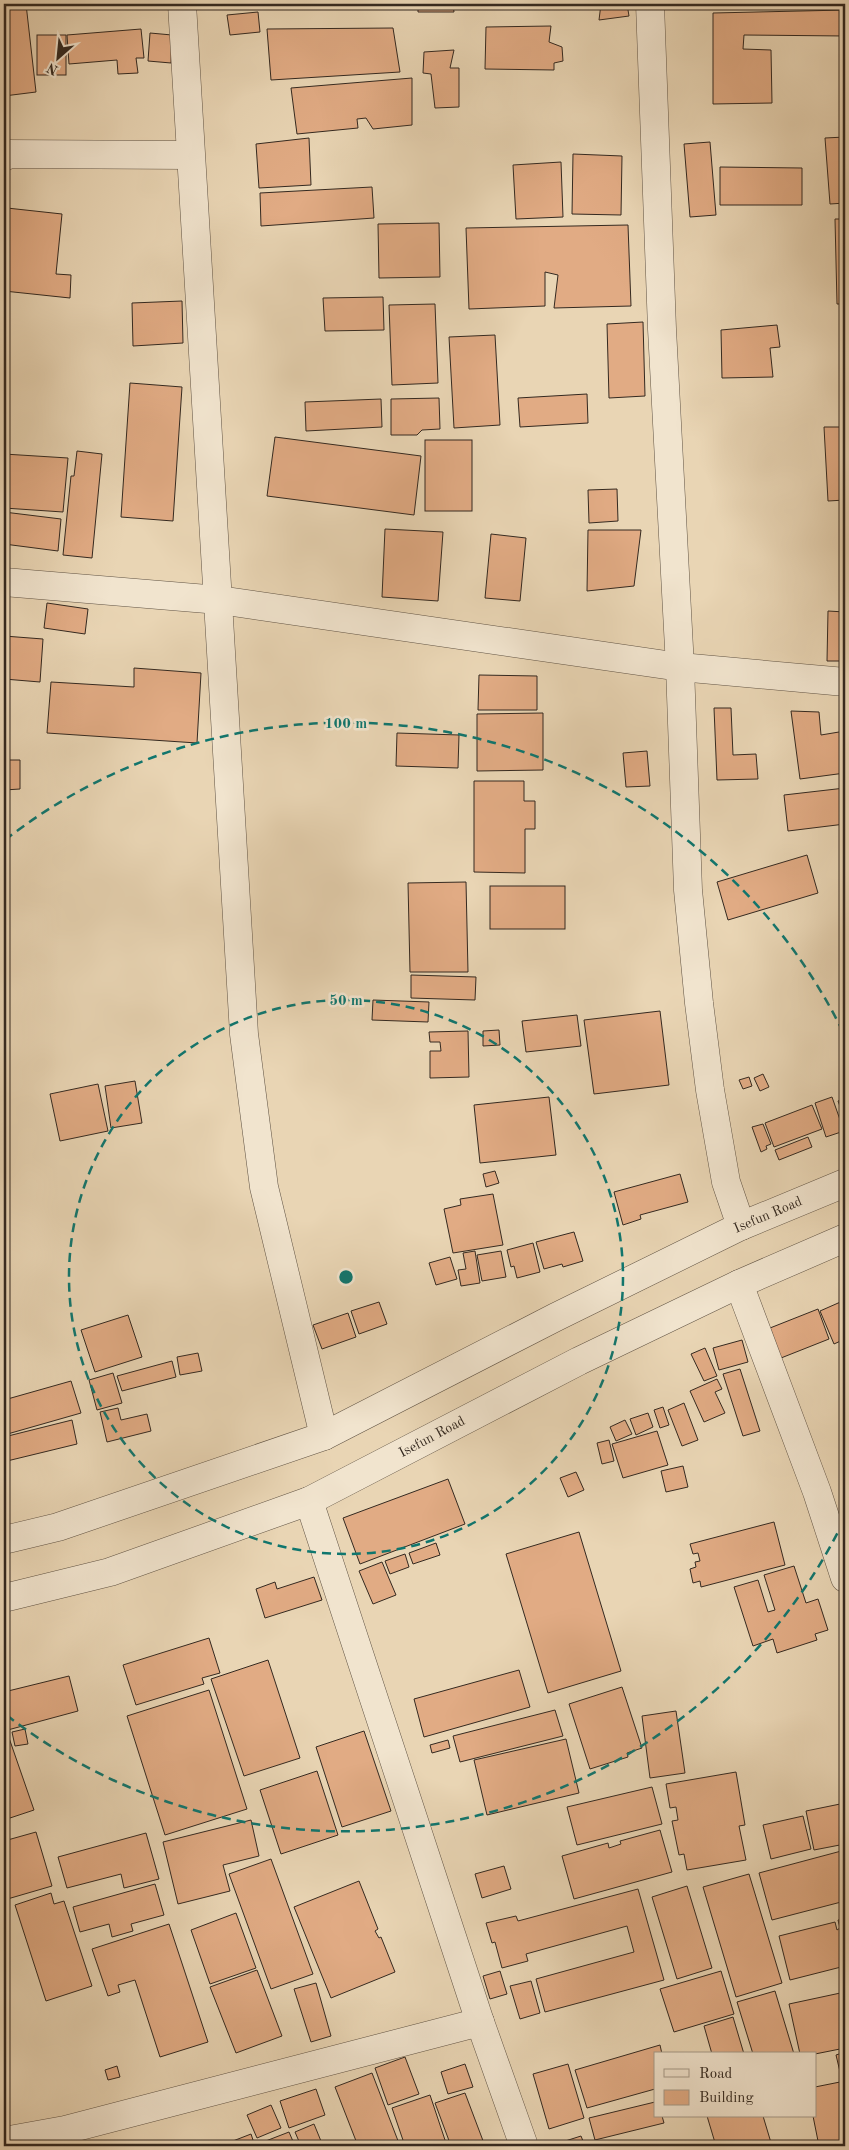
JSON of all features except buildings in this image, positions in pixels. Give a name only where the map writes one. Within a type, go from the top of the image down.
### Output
[{"type":"street","points":[[182,4],[244,1034],[264,1187],[324,1436]]},
{"type":"street","points":[[650,4],[662,329],[680,667],[688,890],[710,1090],[726,1182],[741,1226]]},
{"type":"street","points":[[4,156],[5,154],[190,155]]},
{"type":"street","points":[[4,582],[219,600],[680,667],[845,682]]},
{"type":"street","name":"Isefun Road","points":[[4,1540],[58,1527],[324,1436],[556,1317],[741,1226],[845,1183]]},
{"type":"street","name":"Isefun Road","points":[[4,1598],[110,1572],[309,1501],[578,1361],[739,1284],[845,1238]]},
{"type":"street","points":[[739,1284],[817,1492],[845,1578]]},
{"type":"street","points":[[309,1501],[480,2022],[524,2146]]},
{"type":"street","points":[[4,2140],[64,2130],[480,2022]]}]
